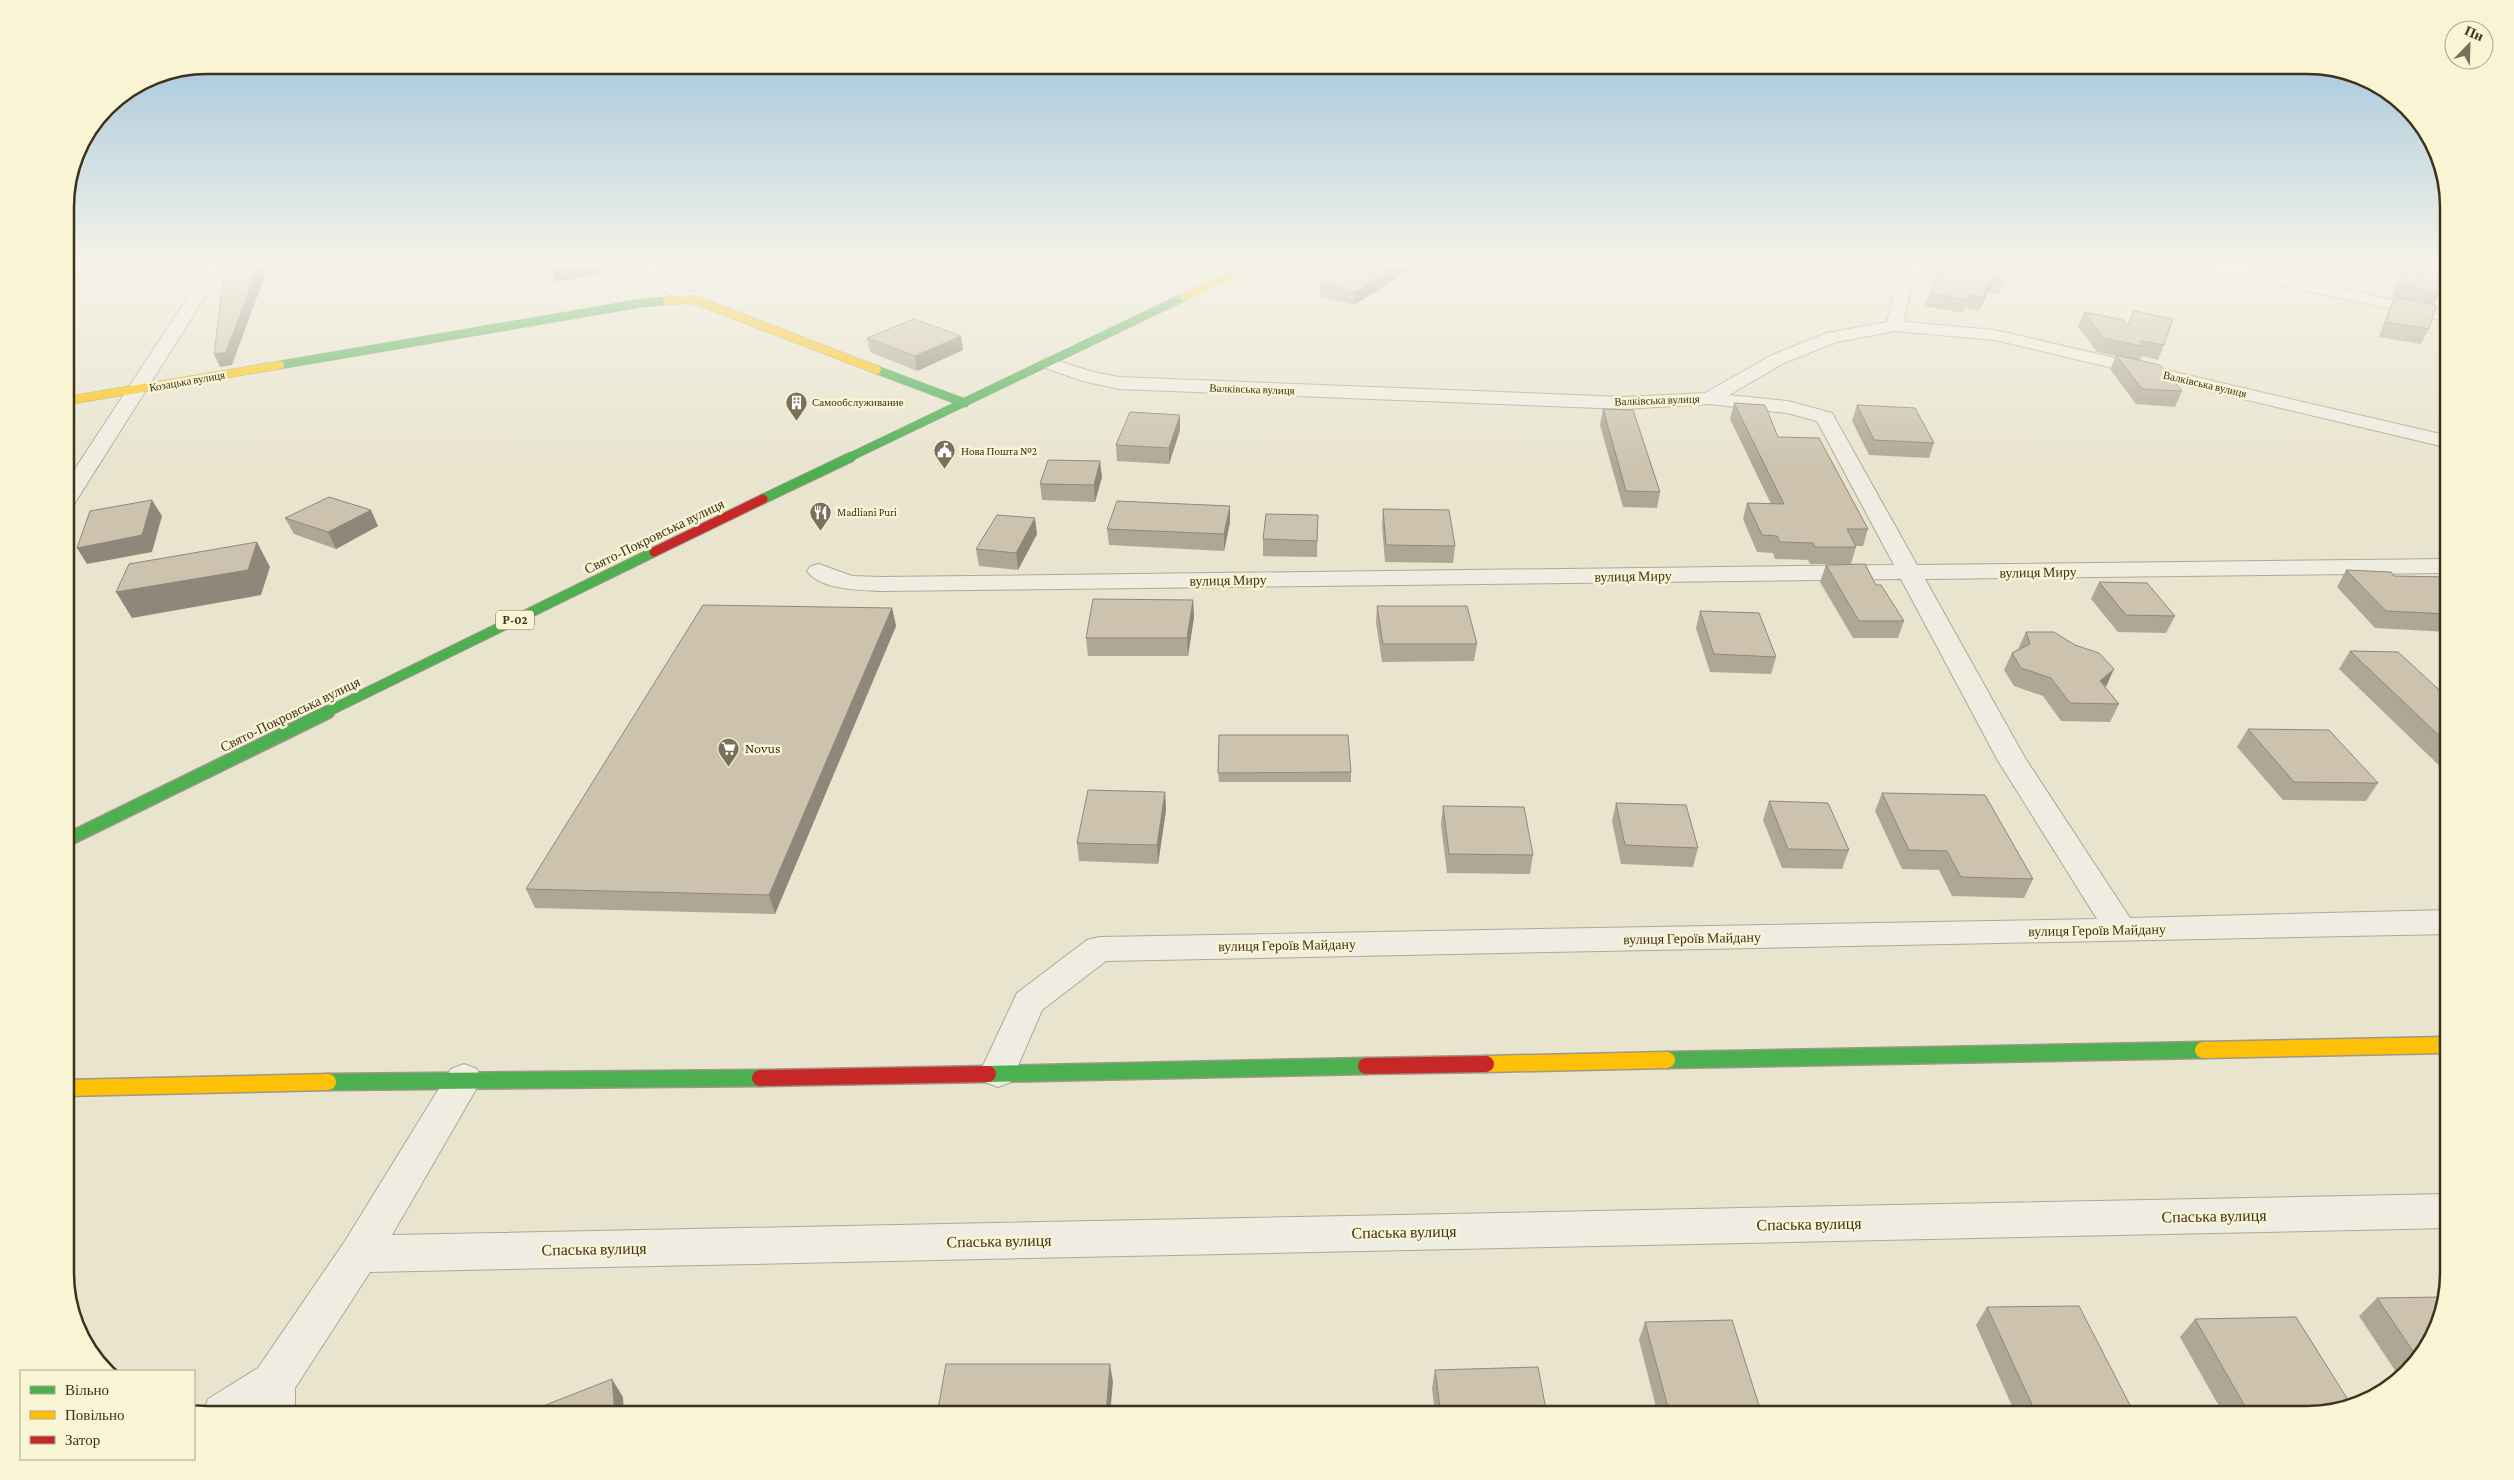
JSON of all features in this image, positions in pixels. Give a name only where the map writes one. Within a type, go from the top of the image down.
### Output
[{"type":"street","points":[[74,486],[174,331]]},
{"type":"street","name":"Козацька вулиця","points":[[74,400],[479,331]]},
{"type":"street","points":[[775,331],[965,403]]},
{"type":"street","name":"Свято-Покровська вулиця","points":[[74,837],[682,538],[1115,331]]},
{"type":"street","name":"Валківська вулиця","points":[[1049,363],[1089,377],[1164,386],[1624,402],[1709,398],[1778,359],[1833,337],[1866,331]]},
{"type":"street","name":"Валківська вулиця","points":[[1952,331],[1996,335],[2440,440]]},
{"type":"street","points":[[1709,398],[1788,407],[1824,417],[1908,574],[2011,758],[2121,930]]},
{"type":"street","name":"вулиця Миру","points":[[819,570],[848,583],[882,584],[1908,574],[2440,566]]},
{"type":"street","name":"вулиця Героїв Майдану","points":[[998,1072],[1029,1002],[1099,949],[2121,930],[2440,929]]},
{"type":"street","points":[[74,1088],[464,1079],[717,1079],[2440,1045]]},
{"type":"street","points":[[252,1406],[273,1399],[399,1184],[464,1079]]},
{"type":"street","name":"Спаська вулиця","points":[[359,1254],[2440,1211]]},
{"type":"building","points":[[217,331],[234,331],[226,352],[214,354]]},
{"type":"building","points":[[884,331],[947,331],[961,336],[915,356],[867,338]]},
{"type":"building","points":[[2098,331],[2169,331],[2164,345],[2140,341],[2145,347],[2103,338]]},
{"type":"building","points":[[2116,355],[2160,365],[2182,391],[2142,389]]},
{"type":"building","points":[[1734,403],[1765,405],[1778,437],[1819,438],[1868,529],[1847,529],[1856,547],[1815,547],[1813,543],[1780,542],[1777,536],[1762,535],[1747,503],[1784,504]]},
{"type":"building","points":[[1857,405],[1915,408],[1934,443],[1874,440]]},
{"type":"building","points":[[1603,409],[1633,410],[1660,492],[1626,491]]},
{"type":"building","points":[[1130,412],[1180,415],[1169,448],[1116,445]]},
{"type":"building","points":[[1048,460],[1100,461],[1094,485],[1040,484]]},
{"type":"building","points":[[329,497],[371,510],[328,532],[285,518]]},
{"type":"building","points":[[152,500],[142,535],[77,548],[90,511]]},
{"type":"building","points":[[1117,501],[1230,506],[1224,534],[1107,529]]},
{"type":"building","points":[[1383,509],[1449,510],[1455,546],[1386,545]]},
{"type":"building","points":[[1266,514],[1318,515],[1317,541],[1263,539]]},
{"type":"building","points":[[997,515],[1035,518],[1016,553],[976,549]]},
{"type":"building","points":[[257,542],[248,570],[116,592],[129,564]]},
{"type":"building","points":[[1865,564],[1876,585],[1881,585],[1904,621],[1859,621],[1826,565]]},
{"type":"building","points":[[2346,570],[2391,572],[2394,576],[2440,577],[2440,614],[2386,611]]},
{"type":"building","points":[[2099,582],[2147,583],[2175,616],[2126,615]]},
{"type":"building","points":[[1093,599],[1193,600],[1187,638],[1086,638]]},
{"type":"building","name":"Novus","points":[[703,605],[892,608],[769,895],[526,889]]},
{"type":"building","points":[[1377,606],[1467,606],[1477,644],[1383,644]]},
{"type":"building","points":[[1700,611],[1759,613],[1776,657],[1714,654]]},
{"type":"building","points":[[2026,632],[2054,632],[2075,645],[2099,653],[2114,669],[2100,681],[2119,704],[2070,703],[2051,678],[2021,668],[2012,653],[2030,644]]},
{"type":"building","points":[[2350,651],[2398,652],[2440,691],[2440,736]]},
{"type":"building","points":[[2248,729],[2329,730],[2378,783],[2294,782]]},
{"type":"building","points":[[1219,735],[1348,735],[1351,772],[1218,773]]},
{"type":"building","points":[[1088,790],[1165,792],[1157,845],[1077,843]]},
{"type":"building","points":[[1882,793],[1985,795],[2033,879],[1961,877],[1947,851],[1909,850]]},
{"type":"building","points":[[1769,801],[1828,803],[1849,850],[1788,849]]},
{"type":"building","points":[[1616,803],[1686,805],[1698,848],[1625,845]]},
{"type":"building","points":[[1443,806],[1524,807],[1533,855],[1449,854]]},
{"type":"building","points":[[2438,1297],[2430,1324],[2414,1353],[2377,1298]]},
{"type":"building","points":[[2079,1306],[2130,1406],[2033,1406],[1987,1307]]},
{"type":"building","points":[[2296,1317],[2348,1400],[2324,1405],[2245,1406],[2195,1319]]},
{"type":"building","points":[[1732,1320],[1759,1406],[1668,1406],[1645,1322]]},
{"type":"building","points":[[946,1364],[1110,1364],[1107,1406],[939,1406]]},
{"type":"building","points":[[1538,1367],[1545,1406],[1440,1406],[1435,1370]]},
{"type":"building","points":[[612,1379],[614,1406],[543,1406]]},
{"type":"traffic: fast","points":[[280,365],[478,331]]},
{"type":"traffic: fast","points":[[763,499],[1113,331]]},
{"type":"traffic: fast","points":[[877,370],[965,403]]},
{"type":"traffic: fast","points":[[74,837],[654,552]]},
{"type":"traffic: fast","points":[[1667,1060],[2203,1050]]},
{"type":"traffic: fast","points":[[988,1074],[1366,1066]]},
{"type":"traffic: fast","points":[[328,1082],[464,1079],[760,1078]]},
{"type":"traffic: slow","points":[[776,331],[877,370]]},
{"type":"traffic: slow","points":[[74,399],[280,365]]},
{"type":"traffic: slow","points":[[2203,1050],[2440,1045]]},
{"type":"traffic: slow","points":[[1486,1064],[1667,1060]]},
{"type":"traffic: slow","points":[[74,1088],[328,1082]]},
{"type":"traffic: jam","points":[[654,552],[763,499]]},
{"type":"traffic: jam","points":[[1366,1066],[1486,1064]]},
{"type":"traffic: jam","points":[[760,1078],[988,1074]]},
{"type":"place","name":"Самообслуживание","points":[[796,421]]},
{"type":"place","name":"Нова Пошта №2","points":[[945,470]]},
{"type":"place","name":"Madliani Puri","points":[[821,531]]},
{"type":"place","name":"Novus","points":[[729,767]]}]
